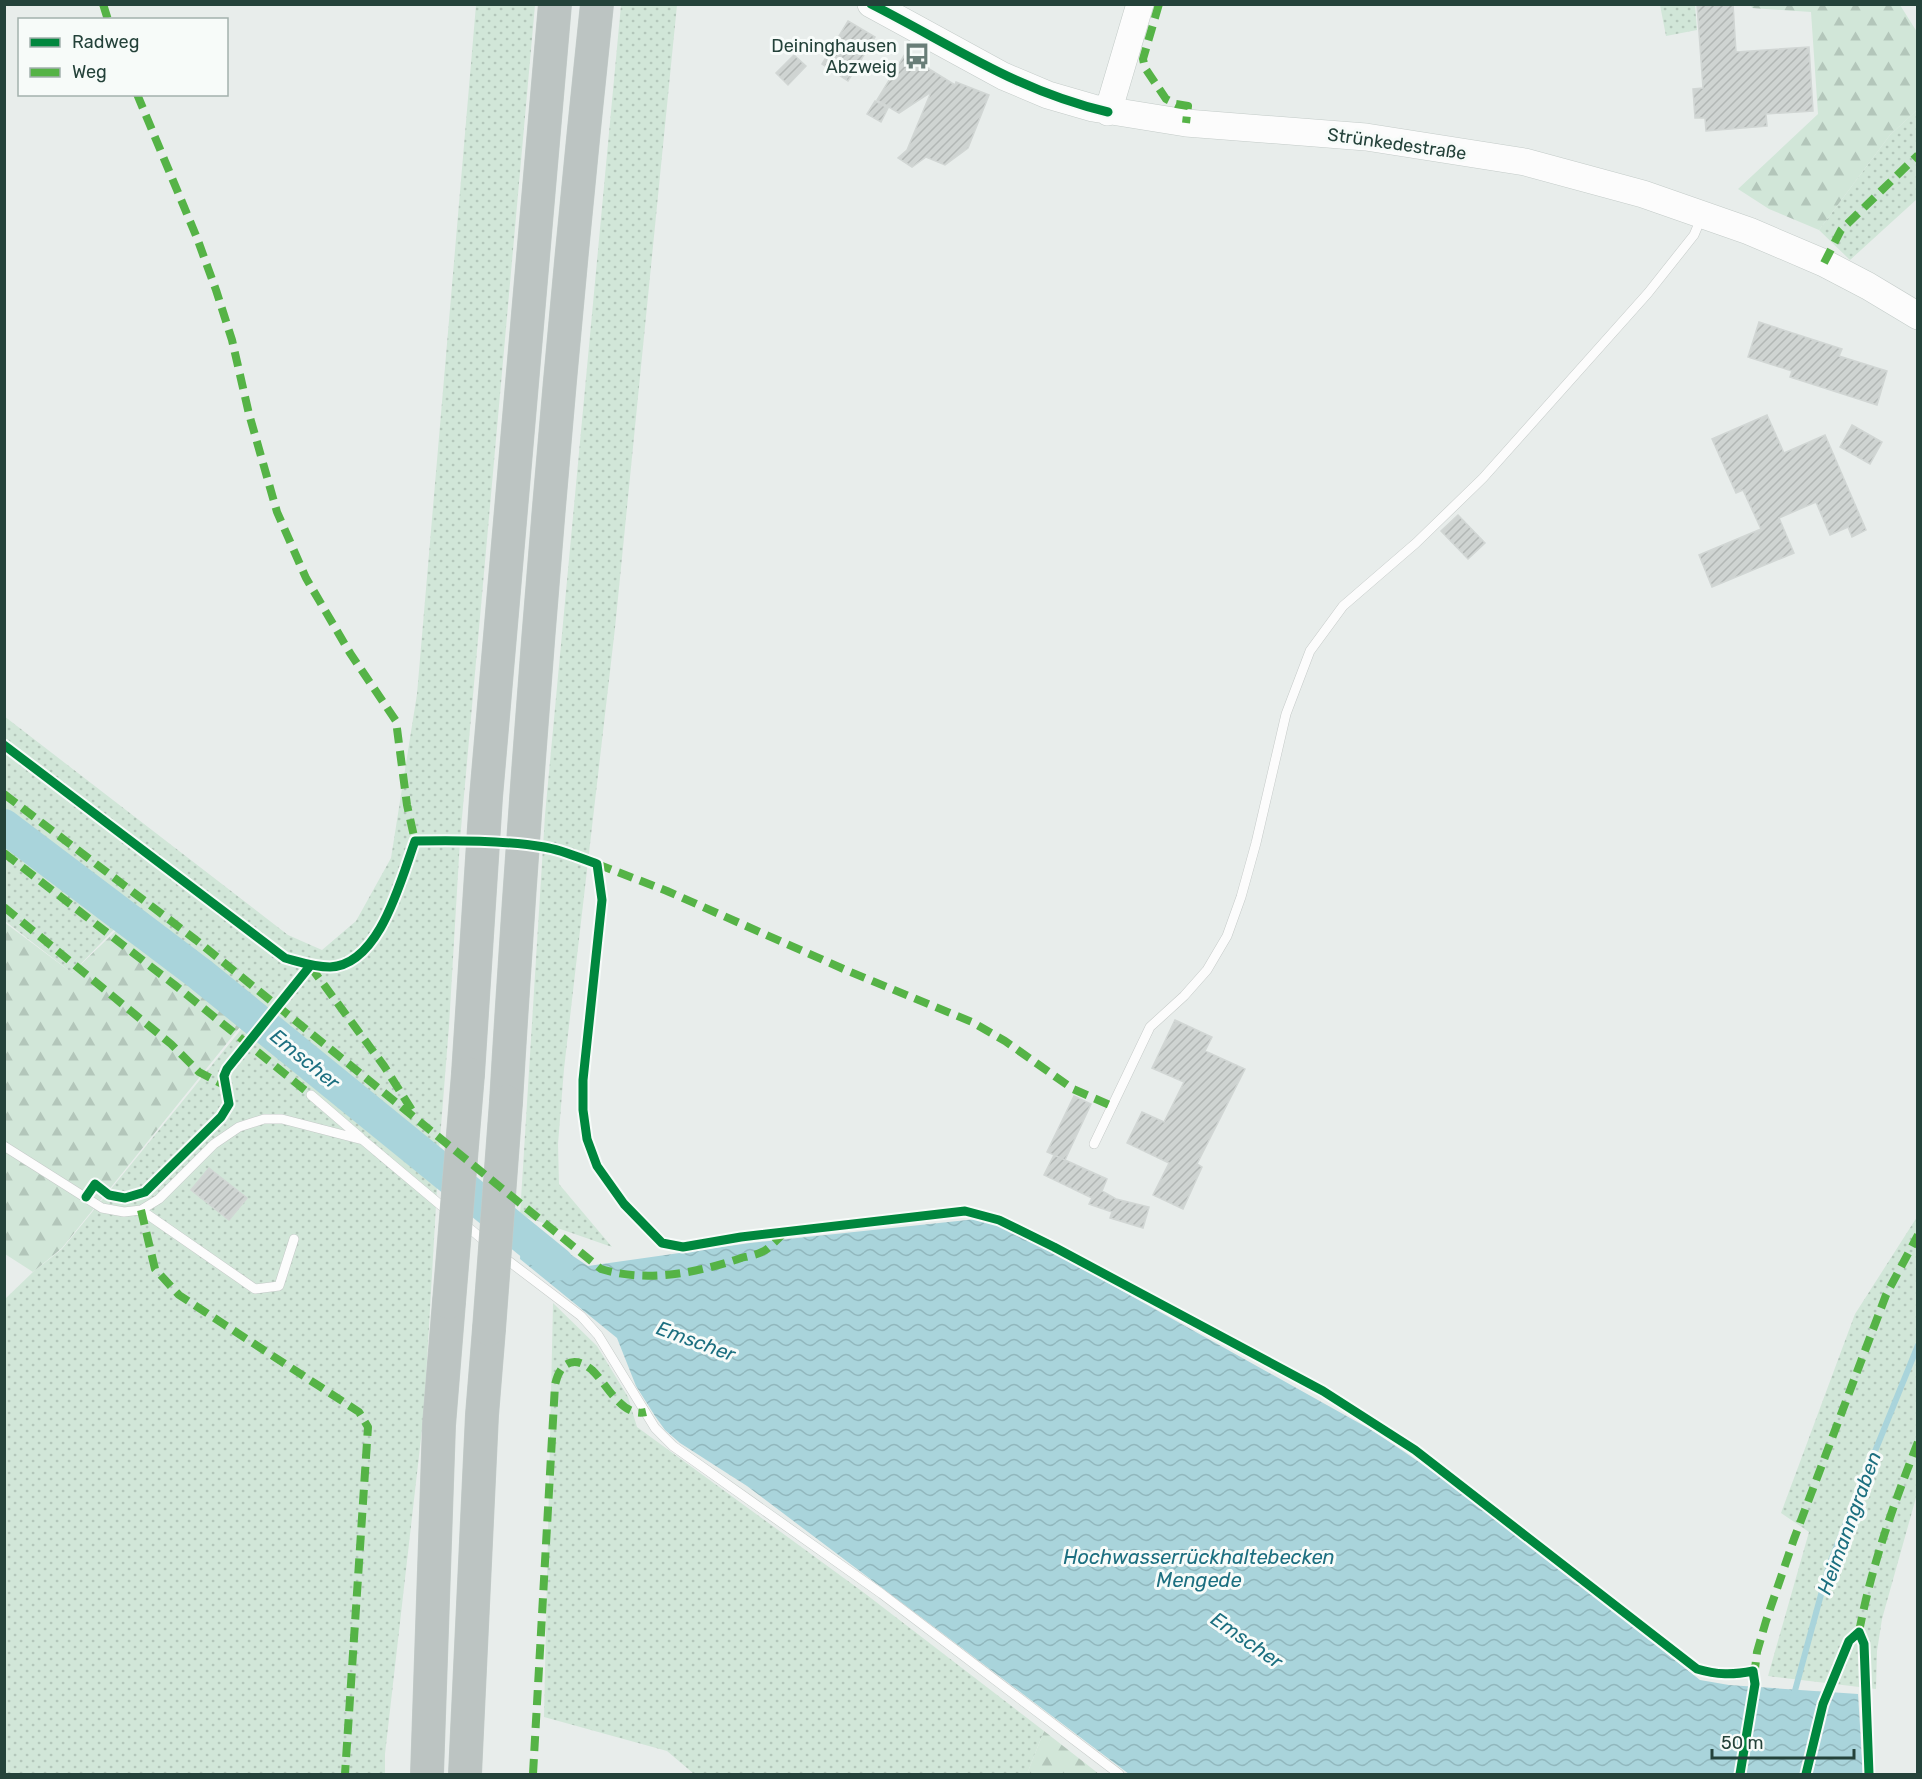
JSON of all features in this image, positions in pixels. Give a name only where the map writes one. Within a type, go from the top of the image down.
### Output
[{"type":"highway","points":[[427,1774],[439,1425],[468,1074],[486,797],[555,4]]},
{"type":"highway","points":[[465,1774],[482,1415],[506,1102],[518,892],[556,415],[597,4]]},
{"type":"main road","name":"Strünkedestraße","points":[[871,4],[1002,76],[1048,94],[1108,112],[1186,123],[1366,137],[1525,162],[1643,194],[1749,231],[1824,263],[1868,286],[1917,316]]},
{"type":"main road","points":[[1108,112],[1140,4]]},
{"type":"lane","points":[[1094,1144],[1150,1027],[1184,996],[1207,970],[1227,936],[1256,843],[1286,714],[1310,651],[1343,606],[1416,543],[1483,478],[1648,292],[1694,235],[1703,214]]},
{"type":"lane","points":[[311,1095],[515,1266],[581,1316],[598,1335],[655,1428],[673,1446],[882,1593],[1119,1774]]},
{"type":"lane","points":[[4,1146],[102,1208],[124,1212],[141,1210],[159,1199],[214,1144],[239,1127],[264,1119],[282,1119],[363,1140]]},
{"type":"lane","points":[[141,1210],[255,1289],[279,1286],[294,1239]]},
{"type":"green space","points":[[476,5],[535,5],[460,840],[438,1164],[272,1033],[438,1171],[424,1412],[385,1754],[385,1774],[5,1774],[5,1299],[33,1272],[62,1249],[252,1016],[127,916],[72,973],[5,921],[4,716],[288,935],[322,950],[356,921],[391,858],[417,694]]},
{"type":"green space","points":[[621,5],[677,5],[615,628],[564,1069],[558,1144],[559,1184],[612,1247],[520,1215],[545,815]]},
{"type":"green space","points":[[1660,5],[1695,5],[1697,30],[1666,36]]},
{"type":"green space","points":[[1751,5],[1900,5],[1917,32],[1917,110],[1890,135],[1819,230],[1769,209],[1738,189],[1818,114],[1811,12],[1752,8]]},
{"type":"green space","points":[[1917,110],[1917,199],[1850,260],[1819,230],[1890,135]]},
{"type":"green space","points":[[4,922],[72,973],[125,922],[248,1017],[62,1248],[33,1272],[5,1254]]},
{"type":"green space","points":[[1917,1217],[1917,1494],[1882,1619],[1877,1651],[1876,1689],[1768,1676],[1809,1532],[1781,1513],[1855,1314]]},
{"type":"green space","points":[[553,1303],[597,1346],[628,1397],[637,1427],[863,1592],[1044,1731],[1027,1774],[694,1774],[667,1751],[544,1717]]},
{"type":"green space","points":[[1044,1731],[1099,1774],[1027,1774]]},
{"type":"water","name":"Hochwasserrückhaltebecken Mengede","points":[[986,1218],[1013,1230],[1368,1428],[1496,1518],[1700,1680],[1729,1685],[1858,1694],[1863,1774],[1129,1774],[747,1486],[680,1443],[665,1430],[636,1386],[617,1338],[520,1259],[522,1222],[588,1266],[750,1243]]},
{"type":"building","points":[[1697,4],[1733,4],[1736,52],[1809,47],[1813,111],[1766,114],[1767,126],[1706,131],[1705,118],[1695,118],[1693,89],[1703,88]]},
{"type":"building","points":[[848,21],[875,37],[848,81],[822,64]]},
{"type":"building","points":[[905,54],[955,85],[956,82],[989,95],[968,148],[945,165],[926,157],[912,167],[898,158],[907,150],[931,92],[899,113],[877,100]]},
{"type":"building","points":[[794,55],[806,66],[788,85],[776,73]]},
{"type":"building","points":[[875,101],[888,108],[881,122],[867,114]]},
{"type":"building","points":[[1759,322],[1842,349],[1839,356],[1887,371],[1877,405],[1790,377],[1792,371],[1748,357]]},
{"type":"building","points":[[1767,415],[1784,453],[1825,435],[1866,530],[1852,537],[1848,527],[1830,535],[1816,502],[1779,518],[1794,553],[1712,587],[1699,555],[1761,529],[1743,490],[1736,493],[1712,439]]},
{"type":"building","points":[[1852,425],[1882,442],[1870,464],[1840,447]]},
{"type":"building","points":[[1458,515],[1485,543],[1468,559],[1441,531]]},
{"type":"building","points":[[1175,1020],[1212,1037],[1205,1051],[1245,1069],[1197,1164],[1202,1167],[1183,1209],[1153,1195],[1169,1163],[1127,1143],[1142,1112],[1164,1122],[1184,1082],[1152,1068]]},
{"type":"building","points":[[1074,1096],[1091,1104],[1065,1160],[1047,1152]]},
{"type":"building","points":[[1054,1155],[1107,1179],[1102,1191],[1116,1199],[1149,1207],[1143,1228],[1110,1218],[1112,1212],[1089,1204],[1092,1198],[1044,1175]]},
{"type":"building","points":[[209,1168],[247,1198],[229,1220],[191,1190]]},
{"type":"waterway","name":"Emscher","points":[[4,826],[200,974],[557,1264]]},
{"type":"waterway","name":"Heimanngraben","points":[[1793,1698],[1829,1565],[1918,1345]]},
{"type":"marked path","points":[[103,4],[107,18]]},
{"type":"marked path","points":[[1159,4],[1143,59],[1145,68],[1166,99],[1188,106],[1186,123]]},
{"type":"marked path","points":[[138,96],[197,238],[216,290],[232,340],[249,414],[277,512],[306,578],[350,653],[396,721],[407,805],[415,841]]},
{"type":"marked path","points":[[1824,263],[1841,230],[1918,155]]},
{"type":"marked path","points":[[4,794],[196,940],[601,1269],[653,1276],[689,1272],[762,1252],[784,1233]]},
{"type":"marked path","points":[[4,853],[176,986],[311,1095]]},
{"type":"marked path","points":[[597,864],[667,891],[848,971],[972,1022],[1005,1041],[1073,1089],[1112,1106]]},
{"type":"marked path","points":[[4,907],[171,1044],[199,1072],[226,1086]]},
{"type":"marked path","points":[[310,966],[384,1066],[415,1115]]},
{"type":"marked path","points":[[141,1210],[155,1269],[179,1295],[359,1412],[368,1427],[345,1774]]},
{"type":"marked path","points":[[1754,1677],[1757,1652],[1794,1539],[1886,1295],[1918,1235]]},
{"type":"marked path","points":[[533,1774],[557,1378],[563,1367],[568,1364],[573,1362],[585,1365],[598,1376],[622,1405],[630,1410],[646,1412]]},
{"type":"marked path","points":[[1859,1632],[1884,1536],[1918,1442]]},
{"type":"cycle path","points":[[871,4],[1014,79],[1075,103],[1108,112]]},
{"type":"cycle path","points":[[4,745],[285,958],[313,965],[330,967],[347,963],[362,952],[386,918],[415,841],[480,841],[544,847],[597,864],[602,900],[583,1080],[583,1110],[587,1139],[597,1166],[624,1204],[662,1243],[683,1247],[741,1237],[965,1211],[999,1220],[1054,1247],[1323,1391],[1415,1450],[1697,1669],[1725,1674],[1753,1671],[1755,1684],[1740,1774]]},
{"type":"cycle path","points":[[86,1197],[95,1184],[109,1195],[125,1198],[145,1192],[221,1117],[229,1104],[224,1076],[227,1069],[310,966]]},
{"type":"cycle path","points":[[1806,1774],[1823,1704],[1849,1641],[1859,1632],[1864,1644],[1869,1774]]},
{"type":"place","name":"Deininghausen Abzweig","points":[[917,56]]}]
